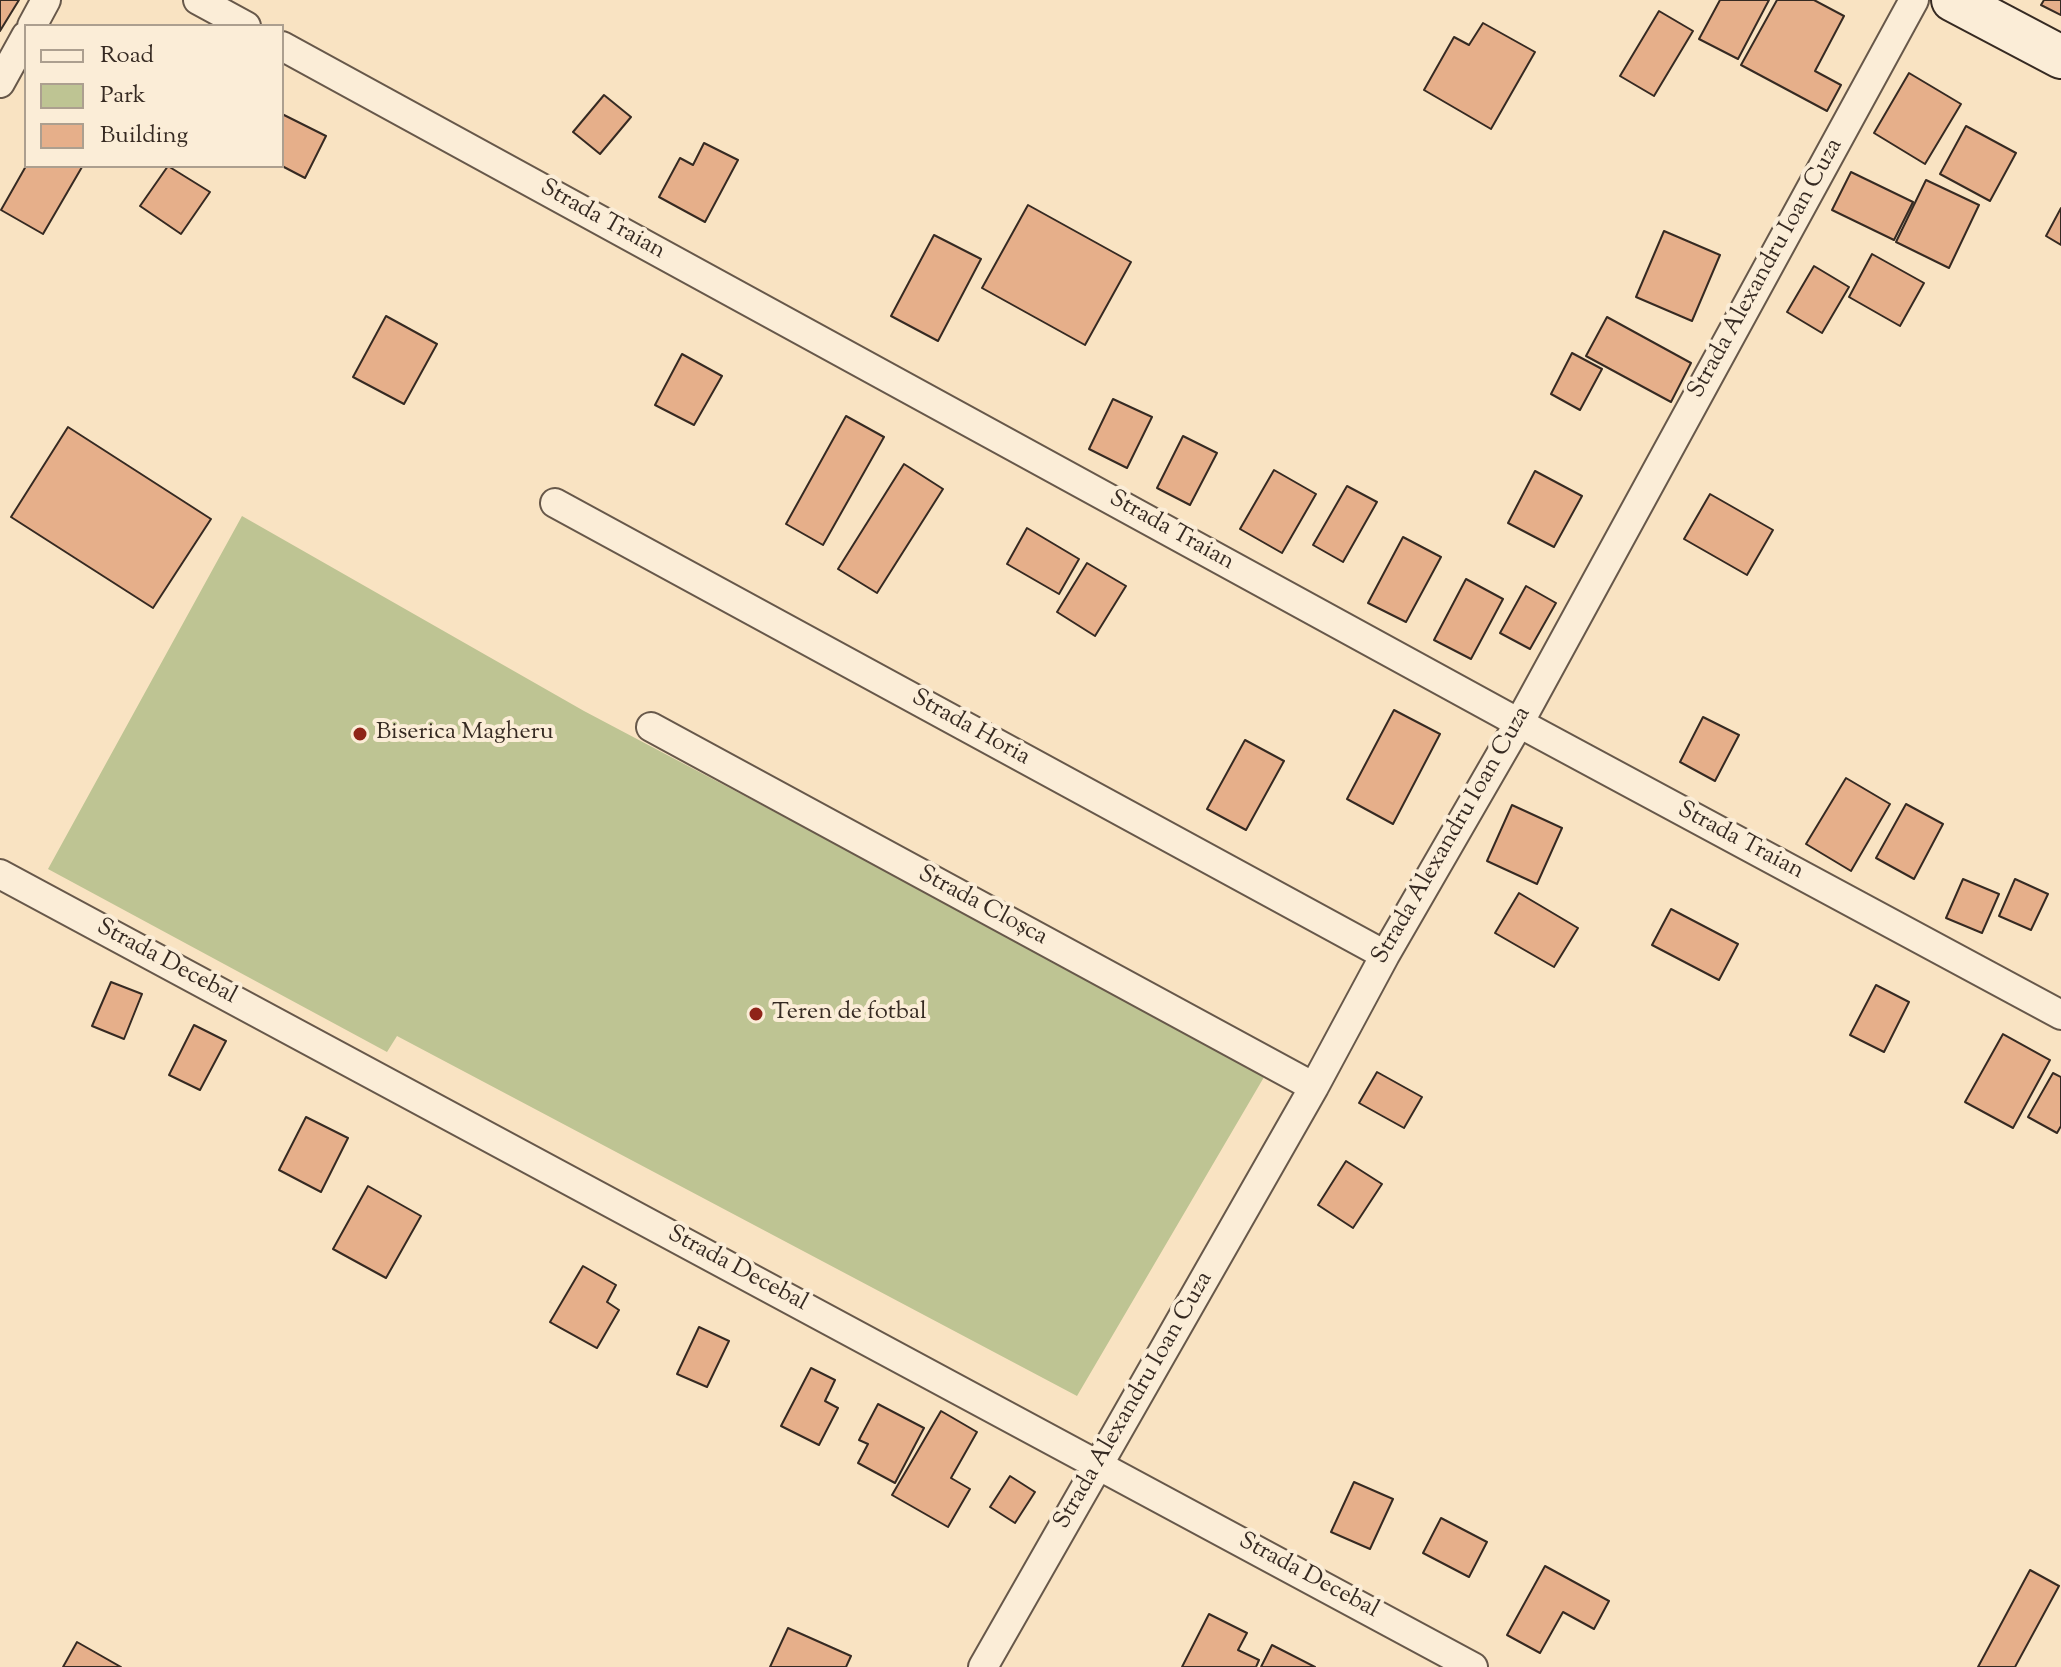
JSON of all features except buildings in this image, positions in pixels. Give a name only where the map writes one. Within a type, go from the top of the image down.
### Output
[{"type":"main road","points":[[1953,0],[2061,57]]},
{"type":"street","points":[[33,24],[46,0]]},
{"type":"street","points":[[198,0],[242,24]]},
{"type":"street","name":"Strada Alexandru Ioan Cuza","points":[[983,1667],[1519,723],[1914,0]]},
{"type":"street","points":[[0,83],[24,40]]},
{"type":"street","name":"Strada Traian","points":[[284,47],[1519,723],[2061,1015]]},
{"type":"street","name":"Strada Horia","points":[[555,503],[1385,955]]},
{"type":"street","name":"Strada Cloșca","points":[[651,727],[1314,1087]]},
{"type":"street","name":"Strada Decebal","points":[[0,874],[1473,1667]]},
{"type":"green space","points":[[242,516],[584,711],[1267,1072],[1077,1396],[397,1036],[387,1052],[48,869]]},
{"type":"place","name":"Biserica Magheru","points":[[360,734]]},
{"type":"place","name":"Teren de fotbal","points":[[756,1014]]}]
